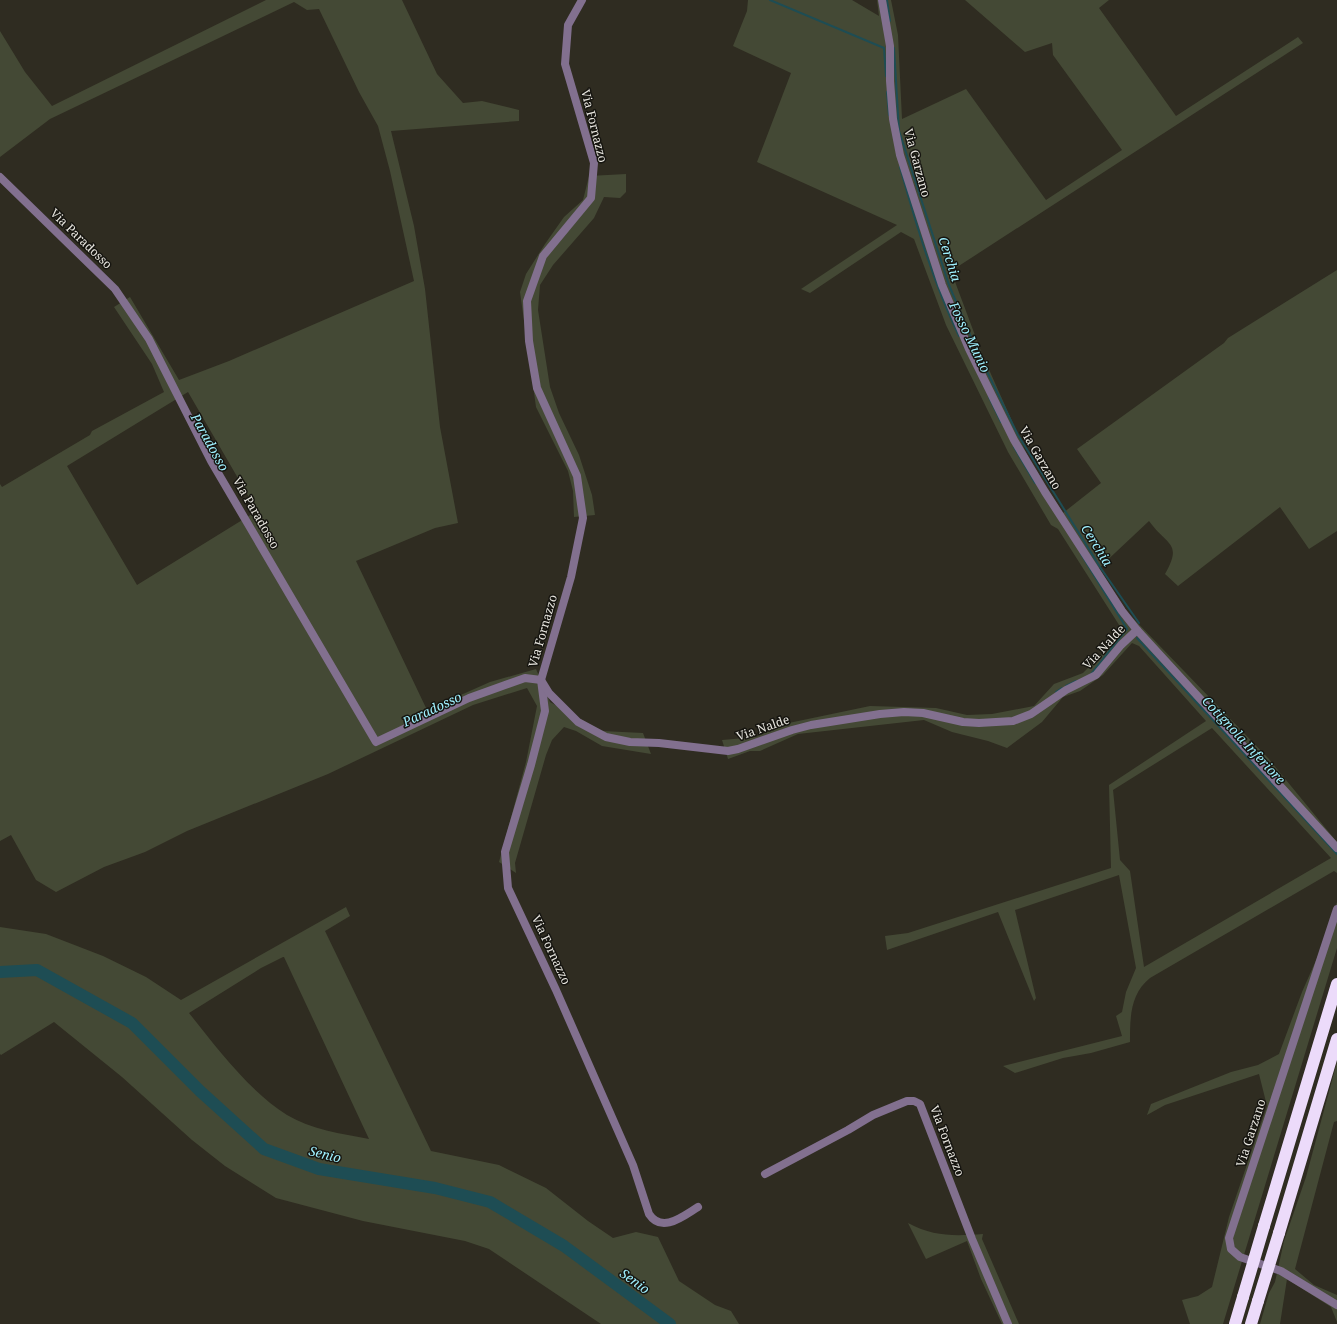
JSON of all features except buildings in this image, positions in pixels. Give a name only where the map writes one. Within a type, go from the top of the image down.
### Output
[{"type":"highway","points":[[1236,1324],[1337,984]]},
{"type":"highway","points":[[1252,1324],[1337,1039]]},
{"type":"street","name":"Via Fornazzo","points":[[582,0],[568,25],[565,64],[594,163],[591,198],[543,256],[527,301],[529,341],[537,388],[577,476],[583,518],[571,577],[542,680],[545,711],[531,765],[505,852],[508,888],[556,990],[633,1166],[649,1214],[653,1221],[659,1224],[666,1223],[698,1207]]},
{"type":"street","name":"Via Garzano","points":[[882,0],[890,46],[892,112],[899,148],[942,285],[969,349],[1014,440],[1045,492],[1109,591],[1137,630],[1337,848]]},
{"type":"street","name":"Via Paradosso","points":[[0,177],[115,289],[149,339],[211,461],[376,742],[469,698],[525,678],[542,680]]},
{"type":"street","name":"Via Nalde","points":[[542,680],[549,693],[578,722],[606,737],[630,742],[659,743],[728,751],[738,750],[792,730],[811,725],[880,714],[904,712],[923,713],[963,722],[980,723],[1013,721],[1031,714],[1066,690],[1096,675],[1121,645],[1137,630]]},
{"type":"street","name":"Via Garzano","points":[[1337,909],[1229,1238],[1231,1249],[1240,1257],[1281,1271],[1337,1305]]},
{"type":"street","name":"Via Fornazzo","points":[[765,1174],[873,1115],[908,1101],[914,1101],[920,1104],[972,1239],[1008,1324]]},
{"type":"green space","points":[[266,0],[402,0],[437,74],[463,103],[482,101],[519,110],[519,121],[391,131],[414,226],[425,289],[440,427],[458,523],[435,528],[356,561],[427,710],[490,682],[536,669],[550,702],[602,731],[643,733],[651,754],[602,746],[576,731],[564,727],[552,740],[546,755],[515,863],[516,873],[499,862],[526,762],[537,706],[527,688],[473,705],[328,774],[187,831],[145,852],[104,867],[56,892],[36,880],[11,835],[0,841],[0,484],[2,487],[90,435],[92,431],[164,392],[152,364],[114,307],[130,297],[179,380],[229,361],[414,281],[390,171],[378,126],[359,92],[319,9],[307,10],[294,2],[50,119],[0,157],[0,31],[25,72],[52,106]],"holes":[[[188,392],[257,511],[137,585],[67,466]]]},
{"type":"green space","points":[[748,0],[852,0],[879,16],[877,0],[891,0],[898,35],[902,119],[966,89],[1046,200],[1122,150],[1053,55],[1052,43],[1025,52],[965,0],[1109,0],[1099,8],[1176,116],[1298,37],[1303,43],[951,271],[982,354],[1028,457],[1063,513],[1101,483],[1077,449],[1224,343],[1228,338],[1337,270],[1337,531],[1309,549],[1280,507],[1178,586],[1165,574],[1173,556],[1173,550],[1167,540],[1149,521],[1099,568],[1127,612],[1268,758],[1337,842],[1337,873],[1334,871],[1150,978],[1138,991],[1132,1007],[1130,1042],[1091,1053],[1063,1058],[1015,1073],[1003,1066],[1122,1036],[1116,1016],[1122,1012],[1126,992],[1136,968],[1119,875],[1015,910],[1036,998],[1034,1001],[998,912],[887,950],[885,936],[908,933],[1111,868],[1109,785],[1206,721],[1139,646],[1132,643],[1103,675],[1080,691],[1063,697],[1042,722],[1007,748],[988,741],[952,732],[924,720],[798,734],[760,751],[750,751],[728,759],[722,740],[756,737],[784,724],[870,706],[936,708],[967,715],[992,714],[1034,706],[1054,684],[1083,673],[1111,645],[1121,628],[1058,529],[1051,525],[1008,452],[946,325],[914,239],[901,232],[810,293],[801,289],[897,225],[757,162],[791,73],[733,46],[747,11]],"holes":[[[1212,728],[1331,858],[1144,967],[1130,871],[1120,860],[1113,790]]]},
{"type":"green space","points":[[626,174],[626,192],[620,198],[604,197],[594,218],[553,265],[540,285],[538,310],[550,387],[559,413],[579,455],[592,495],[595,515],[574,517],[573,491],[568,471],[536,407],[520,292],[526,274],[545,244],[564,217],[583,200],[589,176]]},
{"type":"green space","points":[[1337,902],[1337,948],[1223,1324],[1190,1324],[1182,1300],[1198,1296],[1212,1287],[1229,1217],[1267,1106],[1259,1074],[1165,1105],[1147,1115],[1151,1104],[1231,1072],[1258,1065],[1279,1054],[1302,992],[1321,949]]},
{"type":"green space","points":[[346,907],[350,916],[325,931],[431,1151],[499,1165],[546,1188],[588,1221],[613,1238],[636,1232],[658,1237],[679,1281],[715,1305],[731,1311],[739,1324],[601,1324],[489,1249],[465,1241],[363,1221],[276,1198],[225,1166],[192,1140],[122,1077],[54,1022],[1,1055],[0,927],[46,934],[103,956],[146,977],[181,1000]],"holes":[[[284,957],[369,1139],[337,1133],[316,1127],[287,1115],[260,1094],[234,1068],[189,1013],[261,968]]]},
{"type":"green space","points":[[1337,1062],[1337,1121],[1334,1122],[1295,1269],[1314,1285],[1337,1295],[1337,1322],[1331,1307],[1287,1279],[1280,1324],[1260,1324],[1269,1293],[1275,1282],[1284,1241],[1306,1177]]},
{"type":"green space","points":[[908,1223],[918,1228],[936,1233],[963,1235],[983,1234],[982,1239],[1019,1324],[1002,1324],[981,1279],[967,1241],[926,1259]]},
{"type":"waterway","name":"Fosso Munio","points":[[770,0],[884,48],[886,76]]},
{"type":"waterway","name":"Cerchia","points":[[887,0],[890,21]]},
{"type":"waterway","name":"Cerchia","points":[[894,48],[899,131],[949,285],[977,351],[1018,435],[1100,567],[1139,623]]},
{"type":"waterway","name":"Fosso Munio","points":[[887,92],[889,115]]},
{"type":"waterway","name":"Fosso Munio","points":[[900,167],[933,274],[959,336]]},
{"type":"waterway","name":"Fosso Munio","points":[[989,397],[1001,422]]},
{"type":"waterway","name":"Fosso Munio","points":[[1014,447],[1035,483]]},
{"type":"waterway","name":"Fosso Munio","points":[[1081,554],[1127,629],[1091,674]]},
{"type":"waterway","name":"Cotignola Inferiore","points":[[1137,638],[1337,854]]},
{"type":"waterway","name":"Fosso Munio","points":[[1066,686],[1076,681]]},
{"type":"waterway","name":"Fosso Munio","points":[[1056,692],[1062,688]]},
{"type":"waterway","name":"Senio","points":[[0,972],[37,970],[132,1023],[200,1091],[264,1149],[319,1169],[435,1188],[490,1202],[564,1246],[670,1324]]},
{"type":"water label","name":"Paradosso","points":[[210,442]]},
{"type":"water label","name":"Paradosso","points":[[432,709]]}]
